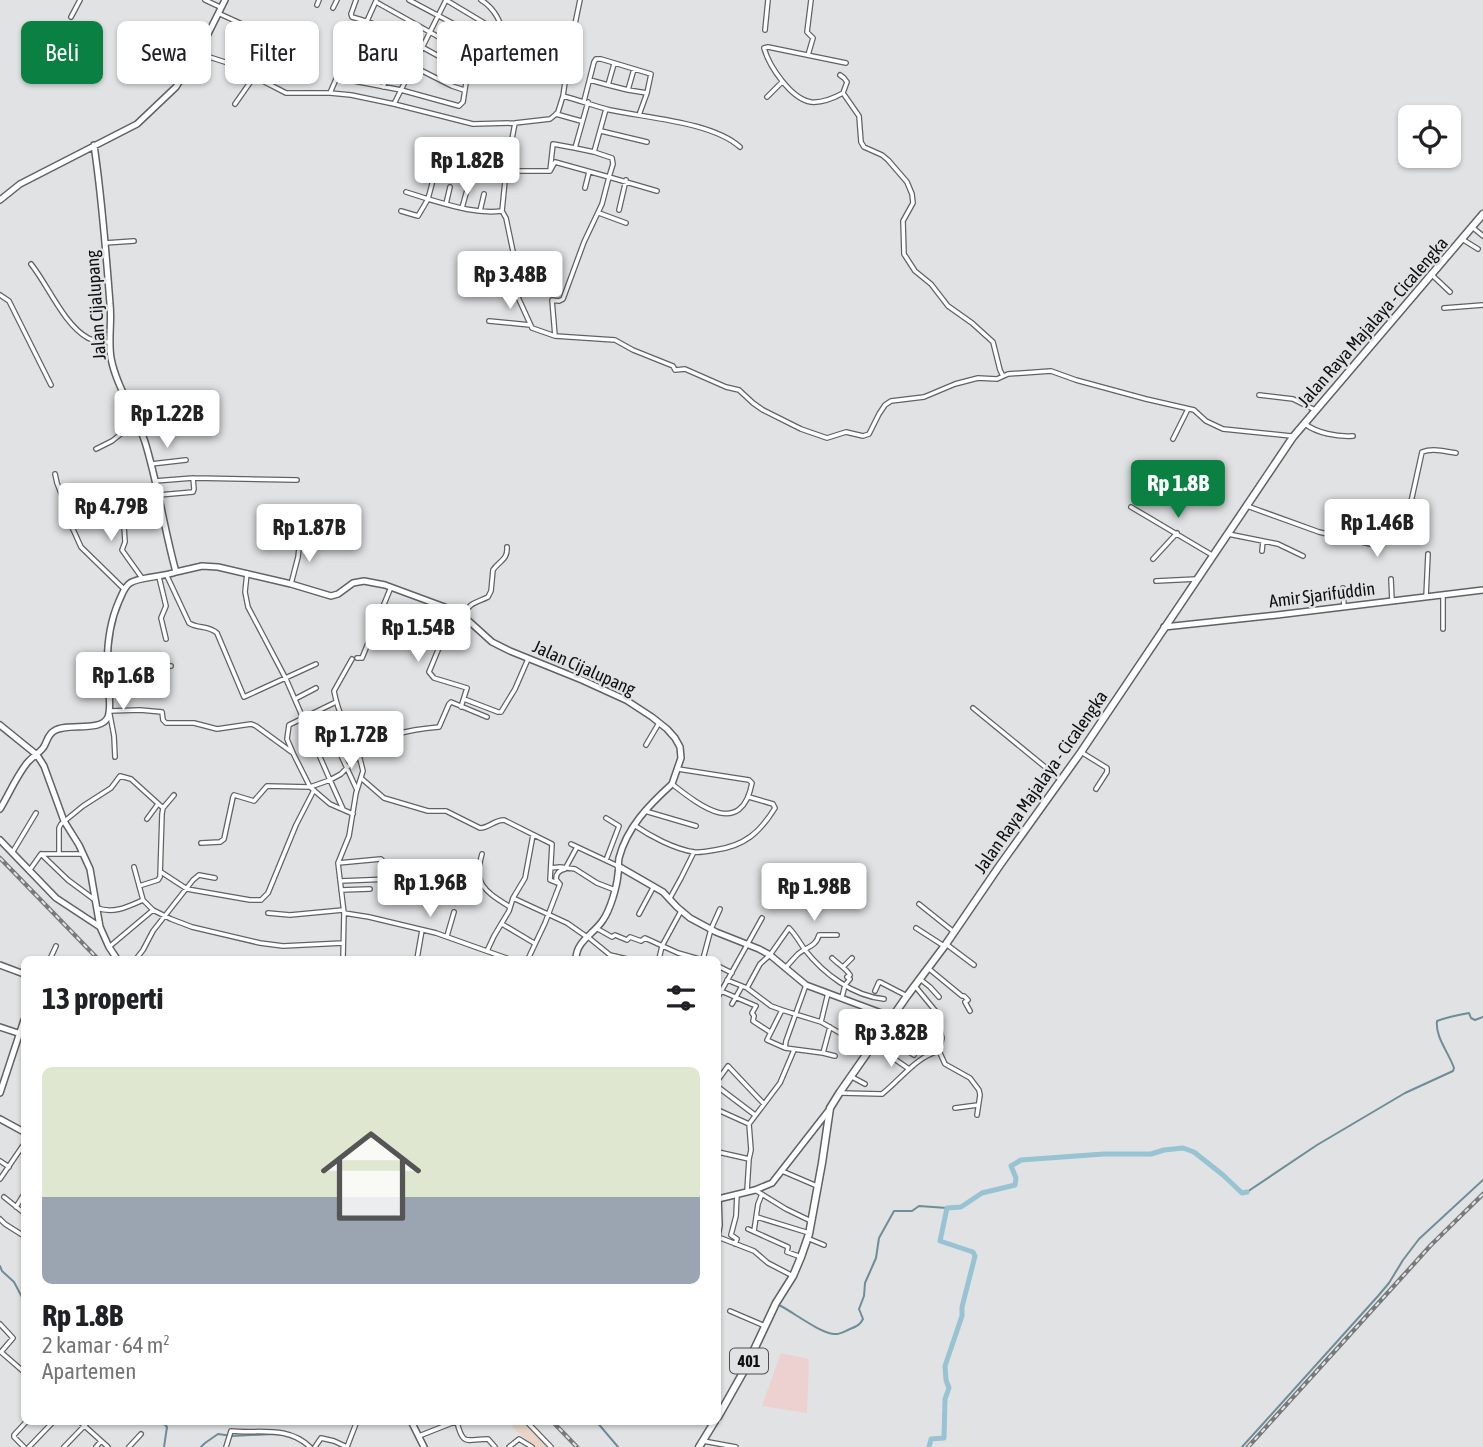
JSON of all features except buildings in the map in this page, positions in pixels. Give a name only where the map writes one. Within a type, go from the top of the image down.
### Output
[{"type":"main road","name":"Jalan Raya Majalaya - Cicalengka","points":[[721,1411],[746,1369],[776,1303],[801,1257],[808,1236],[824,1155],[830,1108],[839,1092],[1081,752],[1293,437],[1483,214]]},
{"type":"main road","points":[[701,1444],[713,1425]]},
{"type":"street","points":[[71,17],[80,0]]},
{"type":"street","points":[[205,0],[240,21]]},
{"type":"street","points":[[211,28],[225,0]]},
{"type":"street","points":[[333,8],[337,0]]},
{"type":"street","points":[[356,0],[351,16],[367,21],[376,1],[437,36]]},
{"type":"street","points":[[409,0],[448,21]]},
{"type":"street","points":[[423,45],[446,0],[481,21]]},
{"type":"street","points":[[481,0],[490,5],[500,21]]},
{"type":"street","points":[[268,84],[286,93],[330,93],[394,104],[473,124],[495,125],[550,118],[556,114],[563,96],[580,0]]},
{"type":"street","points":[[765,30],[768,0]]},
{"type":"street","points":[[808,55],[813,37],[807,32],[811,0]]},
{"type":"street","points":[[840,75],[847,82],[843,93],[823,101],[811,102],[798,96],[782,82],[764,50],[765,47],[846,63]]},
{"type":"street","points":[[575,148],[596,59],[651,74],[639,116]]},
{"type":"street","points":[[608,85],[614,64]]},
{"type":"street","points":[[628,90],[634,69]]},
{"type":"street","points":[[423,72],[464,90]]},
{"type":"street","points":[[589,80],[647,93]]},
{"type":"street","points":[[767,97],[782,82]]},
{"type":"street","points":[[0,200],[19,184],[127,131],[178,84]]},
{"type":"street","points":[[235,104],[249,84]]},
{"type":"street","points":[[330,93],[334,84]]},
{"type":"street","points":[[368,84],[459,106],[462,105],[467,84]]},
{"type":"street","points":[[394,104],[404,84]]},
{"type":"street","points":[[843,93],[859,116],[861,142],[864,147],[888,160],[912,194],[913,203],[903,221],[906,259],[915,271],[931,284],[947,306],[993,342],[1003,376]]},
{"type":"street","points":[[563,96],[606,109],[712,131],[740,147]]},
{"type":"street","points":[[594,152],[606,109]]},
{"type":"street","points":[[556,114],[582,121]]},
{"type":"street","points":[[515,123],[502,211],[506,218],[514,261],[517,295],[530,325],[535,330],[555,336],[621,342],[633,351],[673,366],[675,370],[685,369],[739,390],[763,410],[801,429],[827,438],[846,432],[863,436],[869,434],[879,414],[891,401],[924,397],[978,378],[997,379],[1051,371],[1146,400],[1194,410],[1206,421],[1223,429],[1293,437]]},
{"type":"street","points":[[600,131],[647,142]]},
{"type":"street","points":[[550,171],[553,144],[594,152],[612,158],[613,161],[599,213],[584,242],[563,299],[552,300],[555,336]]},
{"type":"street","name":"Jalan Cijalupang","points":[[94,145],[111,308],[111,357],[151,464],[176,572],[210,566],[247,573],[331,596],[360,581],[376,582],[457,612],[492,642],[625,701],[659,723],[675,738],[680,747],[681,758],[672,784],[634,825],[624,844],[615,890],[603,921],[579,946],[576,956]]},
{"type":"street","points":[[550,171],[555,162],[626,180],[657,191]]},
{"type":"street","points":[[506,171],[550,171]]},
{"type":"street","points":[[585,188],[589,172]]},
{"type":"street","points":[[401,211],[418,216],[428,199],[433,180]]},
{"type":"street","points":[[619,210],[626,180]]},
{"type":"street","points":[[446,204],[450,187]]},
{"type":"street","points":[[462,208],[467,190]]},
{"type":"street","points":[[406,192],[462,208],[502,211]]},
{"type":"street","points":[[480,211],[484,194]]},
{"type":"street","points":[[599,213],[626,223]]},
{"type":"street","points":[[1472,227],[1483,236]]},
{"type":"street","points":[[1462,239],[1478,249]]},
{"type":"street","points":[[105,243],[134,241]]},
{"type":"street","points":[[31,264],[75,327],[90,339],[111,342]]},
{"type":"street","points":[[1431,274],[1450,292]]},
{"type":"street","points":[[0,295],[9,301],[51,385]]},
{"type":"street","points":[[1444,308],[1483,305]]},
{"type":"street","points":[[489,321],[530,325]]},
{"type":"street","points":[[1259,395],[1293,399],[1315,410]]},
{"type":"street","points":[[96,449],[112,441],[136,418],[159,405]]},
{"type":"street","points":[[1173,439],[1188,409]]},
{"type":"street","points":[[1304,423],[1311,429],[1332,435],[1353,436]]},
{"type":"street","points":[[1245,505],[1319,532],[1379,546],[1383,543],[1391,523],[1409,511],[1422,452],[1427,450],[1456,453]]},
{"type":"street","points":[[151,464],[186,460]]},
{"type":"street","points":[[55,474],[81,547],[124,589]]},
{"type":"street","points":[[157,495],[193,492],[193,478]]},
{"type":"street","points":[[64,501],[122,493],[193,478],[297,480]]},
{"type":"street","points":[[122,493],[125,542],[122,550],[142,579]]},
{"type":"street","points":[[95,496],[97,513]]},
{"type":"street","points":[[1131,508],[1212,555]]},
{"type":"street","points":[[1153,559],[1177,533]]},
{"type":"street","points":[[1226,534],[1278,544],[1303,556]]},
{"type":"street","points":[[291,584],[300,539]]},
{"type":"street","points":[[1262,551],[1263,541]]},
{"type":"street","points":[[463,618],[471,604],[488,597],[493,570],[505,559],[508,554],[507,547]]},
{"type":"street","points":[[1426,597],[1428,554]]},
{"type":"street","points":[[115,757],[107,669],[111,624],[124,589],[131,582],[176,572]]},
{"type":"street","points":[[247,573],[245,592],[248,607],[286,679],[344,811]]},
{"type":"street","points":[[167,576],[189,623],[209,627],[217,633],[244,697],[316,664]]},
{"type":"street","points":[[159,577],[166,606],[161,618],[166,639]]},
{"type":"street","points":[[1157,581],[1196,579]]},
{"type":"street","points":[[1391,579],[1392,601]]},
{"type":"street","points":[[343,956],[343,912],[338,863],[349,836],[363,769],[336,702],[334,687],[354,659],[362,659],[391,587]]},
{"type":"street","points":[[1343,588],[1344,607]]},
{"type":"street","name":"Amir Sjarifuddin","points":[[1164,626],[1483,590]]},
{"type":"street","points":[[1443,595],[1443,629]]},
{"type":"street","points":[[450,609],[443,638],[429,672],[434,678],[466,687],[461,707]]},
{"type":"street","points":[[464,699],[501,712],[528,659]]},
{"type":"street","points":[[107,669],[171,666]]},
{"type":"street","points":[[295,699],[316,688]]},
{"type":"street","points":[[336,702],[291,723],[287,739],[312,789],[330,804],[353,814]]},
{"type":"street","points":[[201,843],[220,842],[224,839],[234,795],[254,801],[267,786],[312,789],[338,776],[359,755],[376,744],[401,732],[439,727],[451,702],[486,718]]},
{"type":"street","points":[[973,708],[1061,780]]},
{"type":"street","points":[[320,710],[357,790]]},
{"type":"street","points":[[109,712],[162,712],[166,723],[194,723],[217,729],[250,724],[260,727],[293,752]]},
{"type":"street","points":[[0,809],[25,766],[44,747],[48,736],[61,728],[100,724],[107,720],[109,712]]},
{"type":"street","points":[[646,745],[659,723]]},
{"type":"street","points":[[0,725],[37,755],[48,775],[64,821],[91,872],[100,928],[115,956]]},
{"type":"street","points":[[1081,752],[1108,768],[1096,789]]},
{"type":"street","points":[[672,784],[708,809],[720,812],[737,812],[749,797],[752,784],[749,780],[678,769]]},
{"type":"street","points":[[59,854],[60,828],[64,821],[108,790],[122,776],[131,779],[163,808]]},
{"type":"street","points":[[361,778],[376,793],[394,801],[432,812],[446,811],[480,828],[504,820],[552,844],[551,881],[560,884]]},
{"type":"street","points":[[161,872],[187,889],[255,901],[265,897],[312,789]]},
{"type":"street","points":[[139,886],[158,880],[161,872],[163,808],[174,795]]},
{"type":"street","points":[[634,825],[655,839],[694,852],[734,846],[758,831],[775,806],[749,797]]},
{"type":"street","points":[[147,819],[158,804]]},
{"type":"street","points":[[645,811],[696,826]]},
{"type":"street","points":[[12,853],[36,813]]},
{"type":"street","points":[[606,818],[619,826],[606,860]]},
{"type":"street","points":[[489,956],[527,872],[533,835]]},
{"type":"street","points":[[0,840],[56,898],[100,928]]},
{"type":"street","points":[[571,844],[654,886],[690,918],[770,955],[806,985],[866,1007],[920,1038],[941,1044]]},
{"type":"street","points":[[565,869],[578,847]]},
{"type":"street","points":[[670,898],[694,852]]},
{"type":"street","points":[[41,854],[83,854]]},
{"type":"street","points":[[29,871],[41,854]]},
{"type":"street","points":[[41,854],[68,880],[95,900]]},
{"type":"street","points":[[482,854],[478,868],[484,888],[510,906]]},
{"type":"street","points":[[338,863],[381,859],[382,879]]},
{"type":"street","points":[[134,867],[143,900],[153,910],[202,930],[283,946],[343,943]]},
{"type":"street","points":[[551,868],[565,869]]},
{"type":"street","points":[[529,956],[560,884],[556,876],[560,870],[575,869],[597,883],[615,890]]},
{"type":"street","points":[[138,956],[164,916],[197,876],[215,878]]},
{"type":"street","points":[[340,881],[414,876]]},
{"type":"street","points":[[639,914],[654,886]]},
{"type":"street","points":[[341,890],[370,889]]},
{"type":"street","points":[[513,898],[567,923],[588,937],[608,956]]},
{"type":"street","points":[[97,908],[116,911],[143,900]]},
{"type":"street","points":[[919,904],[954,932]]},
{"type":"street","points":[[702,956],[720,909]]},
{"type":"street","points":[[109,947],[153,910]]},
{"type":"street","points":[[660,956],[681,911]]},
{"type":"street","points":[[268,913],[290,915],[343,912],[447,936],[500,956]]},
{"type":"street","points":[[447,936],[454,912]]},
{"type":"street","points":[[721,987],[732,973],[762,919]]},
{"type":"street","points":[[502,924],[534,943]]},
{"type":"street","points":[[596,928],[612,937],[615,935],[627,940],[630,937],[641,941],[645,938],[690,956]]},
{"type":"street","points":[[747,989],[760,964],[770,955],[789,928],[827,973],[845,985],[884,999]]},
{"type":"street","points":[[916,928],[974,965]]},
{"type":"street","points":[[418,956],[422,930]]},
{"type":"street","points":[[786,968],[800,952],[812,946],[819,935],[836,935]]},
{"type":"street","points":[[51,956],[56,946]]},
{"type":"street","points":[[832,958],[850,975],[847,977],[850,979],[845,985],[842,997]]},
{"type":"street","points":[[843,967],[852,958]]},
{"type":"street","points":[[0,965],[21,973]]},
{"type":"street","points":[[721,968],[732,973]]},
{"type":"street","points":[[928,968],[968,1000],[965,1002],[970,1011]]},
{"type":"street","points":[[727,979],[771,1006],[821,1023],[852,1040],[867,1041],[909,1069]]},
{"type":"street","points":[[920,979],[939,997]]},
{"type":"street","points":[[875,991],[880,982],[907,996]]},
{"type":"street","points":[[785,1048],[806,985]]},
{"type":"street","points":[[732,1004],[742,986]]},
{"type":"street","points":[[915,986],[938,1014],[941,1032],[939,1051],[945,1064],[970,1078],[980,1092],[977,1115]]},
{"type":"street","points":[[721,989],[756,1006],[752,1013],[753,1021],[770,1031]]},
{"type":"street","points":[[821,1023],[828,993]]},
{"type":"street","points":[[847,1051],[859,1031],[861,1016],[866,1007]]},
{"type":"street","points":[[782,1010],[767,1040],[785,1048],[835,1056]]},
{"type":"street","points":[[0,1027],[21,1034]]},
{"type":"street","points":[[823,1053],[830,1027]]},
{"type":"street","points":[[883,1031],[895,1039],[894,1043],[914,1055]]},
{"type":"street","points":[[0,1093],[21,1036]]},
{"type":"street","points":[[747,1192],[752,1142],[749,1124],[780,1083],[794,1050]]},
{"type":"street","points":[[839,1092],[882,1094],[919,1060],[939,1051]]},
{"type":"street","points":[[721,1076],[728,1066],[764,1104]]},
{"type":"street","points":[[850,1076],[865,1084]]},
{"type":"street","points":[[721,1089],[755,1115]]},
{"type":"street","points":[[955,1108],[978,1105]]},
{"type":"street","points":[[721,1197],[755,1191],[772,1183],[830,1108]]},
{"type":"street","points":[[721,1111],[749,1124]]},
{"type":"street","points":[[0,1119],[21,1130]]},
{"type":"street","points":[[0,1179],[21,1149]]},
{"type":"street","points":[[721,1153],[749,1159]]},
{"type":"street","points":[[0,1161],[9,1167]]},
{"type":"street","points":[[782,1171],[817,1186]]},
{"type":"street","points":[[755,1191],[811,1221]]},
{"type":"street","points":[[734,1244],[737,1238],[731,1235],[736,1216],[737,1194]]},
{"type":"street","points":[[754,1231],[762,1194]]},
{"type":"street","points":[[4,1197],[21,1211]]},
{"type":"street","points":[[16,1207],[21,1200]]},
{"type":"street","points":[[757,1217],[808,1236],[824,1245]]},
{"type":"street","points":[[0,1219],[21,1234]]},
{"type":"street","points":[[748,1228],[780,1242],[788,1247],[786,1252],[801,1257]]},
{"type":"street","points":[[721,1238],[754,1251],[768,1263],[793,1276]]},
{"type":"street","points":[[730,1311],[765,1326]]},
{"type":"street","points":[[0,1324],[13,1338],[0,1352],[21,1370]]},
{"type":"street","points":[[24,1425],[14,1437],[24,1447]]},
{"type":"street","points":[[29,1447],[50,1425]]},
{"type":"street","points":[[226,1447],[231,1432],[286,1434],[298,1437],[312,1447],[321,1438],[344,1446],[355,1425]]},
{"type":"street","points":[[412,1425],[424,1447]]},
{"type":"street","points":[[418,1436],[447,1425]]},
{"type":"street","points":[[458,1425],[460,1433],[467,1441],[488,1439],[495,1447]]},
{"type":"street","points":[[530,1425],[551,1447]]},
{"type":"street","points":[[64,1447],[84,1426],[108,1447]]},
{"type":"street","points":[[129,1447],[141,1434]]},
{"type":"street","points":[[509,1447],[519,1439],[532,1447]]},
{"type":"street","points":[[96,1447],[101,1441]]},
{"type":"street","points":[[701,1444],[736,1447]]},
{"type":"shaded area","points":[[781,1353],[809,1359],[807,1413],[762,1406]]},
{"type":"shaded area","points":[[525,1425],[547,1447],[535,1447],[512,1427]]},
{"type":"waterway","points":[[1247,1192],[1317,1145],[1405,1093],[1453,1071],[1438,1033],[1437,1021],[1469,1013],[1475,1020],[1483,1017]]},
{"type":"waterway","points":[[929,1447],[931,1439],[944,1438],[945,1399],[949,1388],[945,1366],[962,1316],[975,1256],[973,1252],[940,1241],[947,1208],[961,1207],[982,1193],[1015,1185],[1016,1178],[1011,1166],[1021,1160],[1104,1154],[1151,1154],[1183,1148],[1194,1152],[1242,1193],[1247,1192]]},
{"type":"waterway","points":[[1242,1447],[1378,1296],[1419,1239],[1483,1180]]},
{"type":"waterway","points":[[779,1305],[828,1333],[838,1334],[856,1326],[863,1319],[859,1309],[865,1283],[876,1258],[879,1238],[894,1211],[912,1211],[919,1206],[947,1208]]},
{"type":"waterway","points":[[0,1266],[21,1295]]},
{"type":"waterway","points":[[164,1447],[165,1425]]},
{"type":"waterway","points":[[599,1425],[618,1447]]},
{"type":"waterway","points":[[201,1447],[218,1434],[283,1435]]},
{"type":"railway","points":[[0,858],[95,956]]},
{"type":"railway","points":[[1248,1447],[1431,1245],[1483,1194]]},
{"type":"railway","points":[[556,1425],[577,1447]]}]
